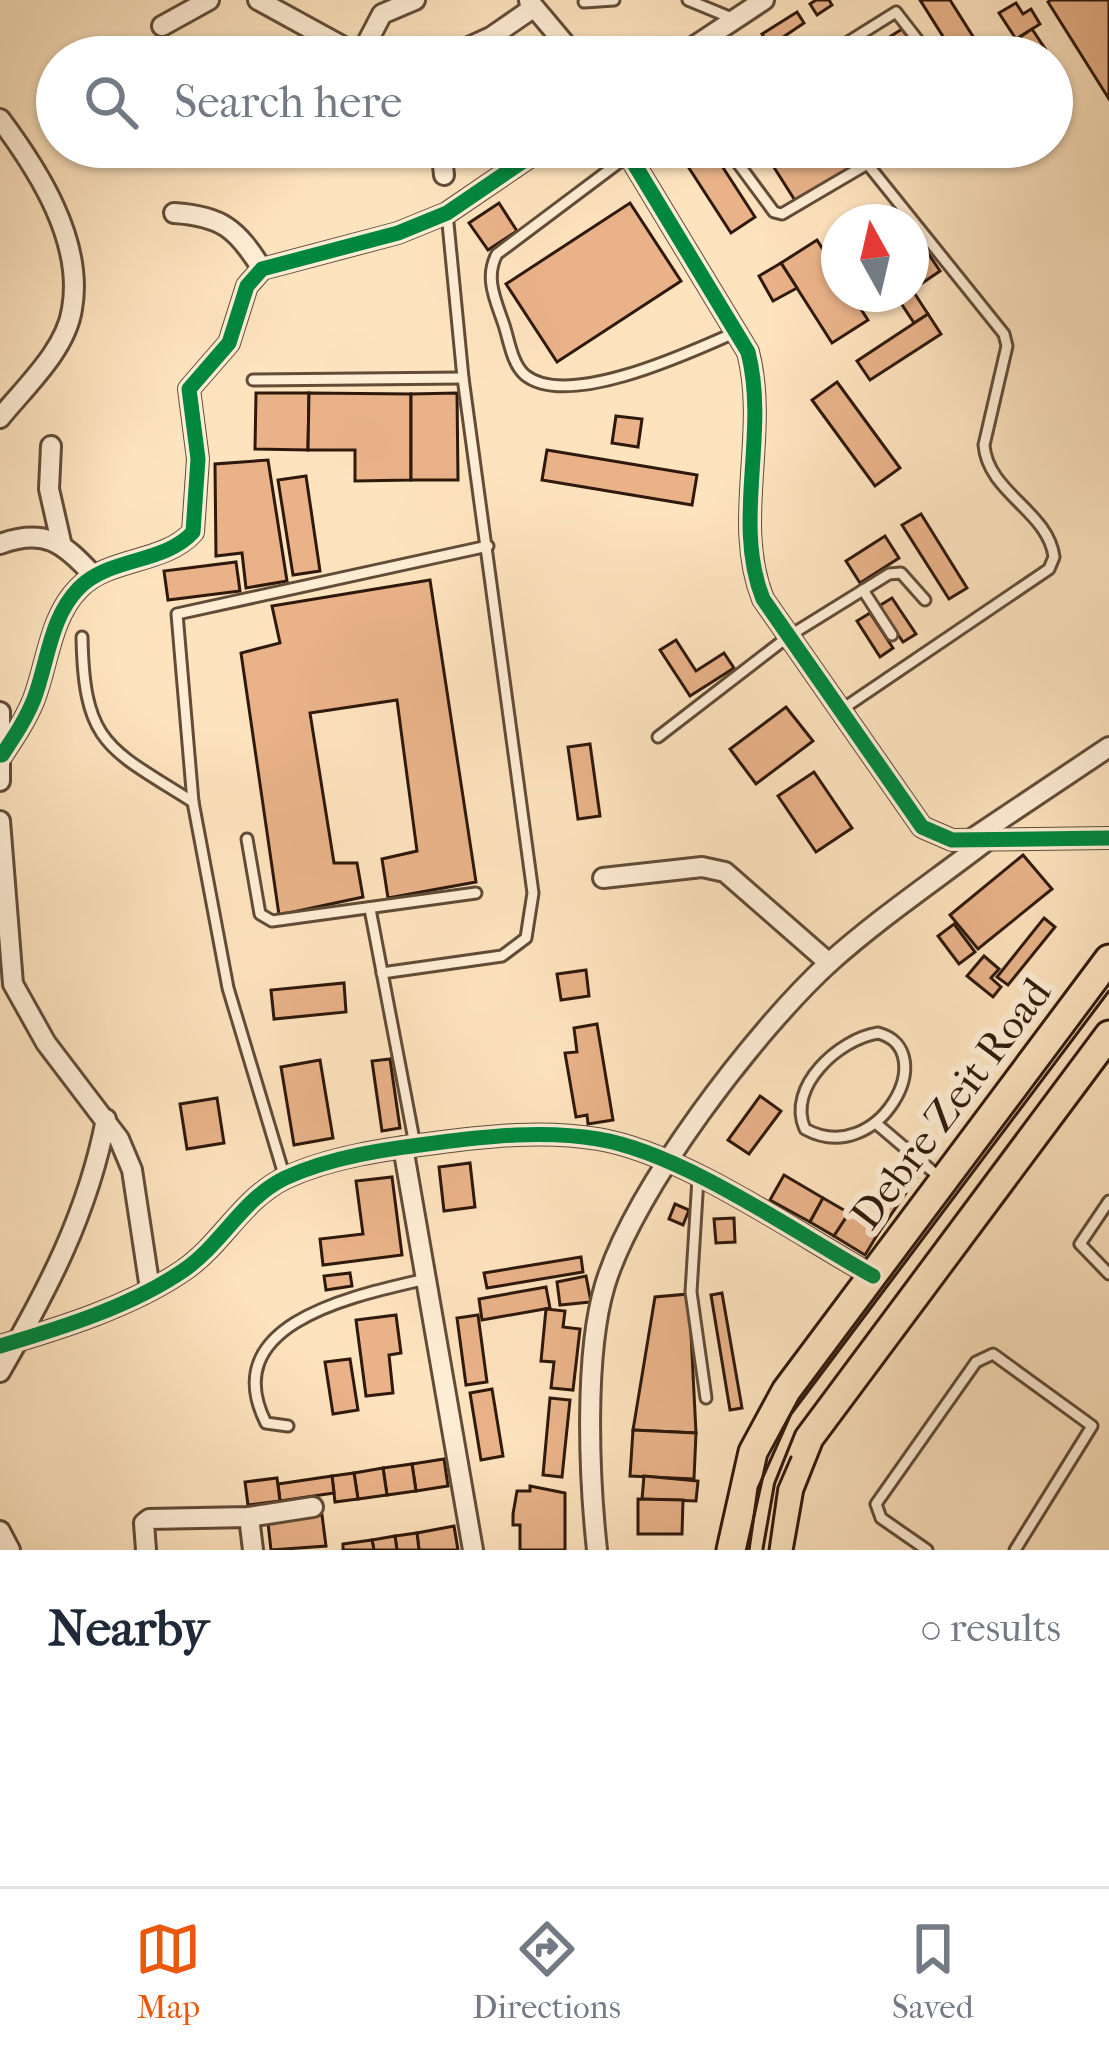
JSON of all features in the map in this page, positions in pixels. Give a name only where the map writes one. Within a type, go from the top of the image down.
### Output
[{"type":"main road","name":"Debre Zeit Road","points":[[730,1550],[753,1452],[772,1414],[1109,959]]},
{"type":"main road","name":"Debre Zeit Road","points":[[778,1550],[789,1488],[809,1438],[1109,1035]]},
{"type":"street","points":[[162,26],[209,0]]},
{"type":"street","points":[[258,0],[324,36]]},
{"type":"street","points":[[371,36],[382,14],[416,0]]},
{"type":"street","points":[[710,36],[764,0]]},
{"type":"street","points":[[482,36],[531,4],[558,36]]},
{"type":"street","points":[[0,119],[36,167]]},
{"type":"street","points":[[0,418],[60,340],[72,310],[64,240],[37,168]]},
{"type":"street","points":[[443,168],[444,175]]},
{"type":"street","points":[[1,759],[33,700],[66,604],[93,575],[176,546],[194,532],[198,459],[189,389],[230,343],[247,286],[262,268],[398,233],[447,213],[513,168]]},
{"type":"street","points":[[637,168],[737,332],[756,388],[752,565],[763,599],[922,827],[935,837],[1109,838]]},
{"type":"street","points":[[174,213],[206,215],[235,228],[262,268]]},
{"type":"street","points":[[51,446],[49,489],[61,542],[93,575]]},
{"type":"street","points":[[0,544],[27,536],[61,542]]},
{"type":"street","points":[[0,712],[0,781]]},
{"type":"street","points":[[597,1550],[593,1383],[604,1286],[669,1161],[753,1049],[829,963],[979,839],[1109,747]]},
{"type":"street","points":[[0,820],[7,977],[46,1043],[106,1118],[132,1170],[151,1289]]},
{"type":"street","points":[[603,878],[702,867],[725,872],[829,963]]},
{"type":"street","points":[[0,1372],[9,1344],[68,1251],[94,1182],[106,1118]]},
{"type":"street","points":[[9,1344],[151,1289],[202,1255],[241,1211],[285,1178],[409,1146],[557,1134],[604,1139],[669,1161],[873,1276]]},
{"type":"street","points":[[409,1146],[426,1279],[472,1550]]},
{"type":"street","points":[[146,1550],[144,1522],[149,1519],[249,1517],[313,1507]]},
{"type":"street","points":[[249,1517],[253,1550]]},
{"type":"street","points":[[0,1531],[10,1550]]},
{"type":"lane","points":[[584,2],[614,0]]},
{"type":"lane","points":[[688,0],[734,20]]},
{"type":"lane","points":[[858,36],[896,12],[918,36]]},
{"type":"lane","points":[[605,168],[496,254],[492,289],[517,365],[526,376],[555,384],[614,378],[650,369],[737,332]]},
{"type":"lane","points":[[742,168],[774,212],[782,214],[865,168]]},
{"type":"lane","points":[[841,710],[1049,569],[1054,557],[1044,532],[986,461],[984,445],[1007,346],[1004,334],[871,168]]},
{"type":"lane","points":[[382,973],[502,956],[526,938],[533,893],[463,378],[447,213]]},
{"type":"lane","points":[[253,380],[463,378]]},
{"type":"lane","points":[[285,1178],[228,988],[193,802],[178,614],[488,546]]},
{"type":"lane","points":[[658,737],[789,636],[895,572],[925,600]]},
{"type":"lane","points":[[863,590],[892,635]]},
{"type":"lane","points":[[82,637],[86,700],[99,736],[113,752],[193,802]]},
{"type":"lane","points":[[247,839],[265,918],[476,893]]},
{"type":"lane","points":[[370,909],[409,1146]]},
{"type":"lane","points":[[878,1033],[891,1036],[898,1046],[903,1080],[899,1097],[878,1125],[818,1136],[805,1129],[800,1101],[809,1081],[831,1058],[864,1035],[878,1033]]},
{"type":"lane","points":[[878,1125],[944,1181]]},
{"type":"lane","points":[[698,1178],[692,1292],[706,1398]]},
{"type":"lane","points":[[1109,1202],[1080,1244],[1109,1274]]},
{"type":"lane","points":[[288,1426],[266,1423],[253,1386],[258,1361],[292,1320],[356,1296],[426,1279]]},
{"type":"lane","points":[[927,1550],[881,1518],[879,1495],[976,1362],[993,1354],[1092,1426],[1015,1550]]},
{"type":"building","points":[[829,0],[832,5],[817,15],[810,4]]},
{"type":"building","points":[[920,0],[950,0],[973,36],[943,36]]},
{"type":"building","points":[[1109,0],[1109,99],[1073,36],[1048,2]]},
{"type":"building","points":[[1016,3],[1023,14],[1031,9],[1040,24],[1014,36],[999,13]]},
{"type":"building","points":[[797,12],[804,23],[785,36],[762,34]]},
{"type":"building","points":[[689,168],[723,168],[755,217],[731,233]]},
{"type":"building","points":[[774,168],[849,168],[796,202]]},
{"type":"building","points":[[499,203],[517,231],[488,250],[469,223]]},
{"type":"building","points":[[630,203],[681,281],[557,362],[506,284]]},
{"type":"building","points":[[817,240],[821,246],[821,312],[863,312],[868,320],[832,343],[781,263]]},
{"type":"building","points":[[929,255],[940,271],[929,278]]},
{"type":"building","points":[[781,263],[797,288],[773,301],[759,276]]},
{"type":"building","points":[[907,312],[927,312],[928,314],[914,323]]},
{"type":"building","points":[[928,314],[941,334],[870,380],[857,361]]},
{"type":"building","points":[[837,382],[900,468],[875,486],[812,400]]},
{"type":"building","points":[[256,393],[309,393],[308,450],[255,449]]},
{"type":"building","points":[[309,393],[411,394],[411,480],[355,481],[355,450],[308,450]]},
{"type":"building","points":[[457,393],[458,480],[411,480],[411,394]]},
{"type":"building","points":[[616,416],[642,419],[638,447],[612,443]]},
{"type":"building","points":[[547,450],[697,475],[692,505],[542,480]]},
{"type":"building","points":[[268,460],[287,581],[246,588],[242,553],[216,556],[215,464]]},
{"type":"building","points":[[306,476],[320,571],[293,575],[278,480]]},
{"type":"building","points":[[921,514],[967,588],[949,599],[902,525]]},
{"type":"building","points":[[885,536],[899,558],[860,583],[846,561]]},
{"type":"building","points":[[236,562],[240,591],[168,600],[164,571]]},
{"type":"building","points":[[430,580],[476,882],[388,898],[382,859],[417,851],[397,700],[310,713],[334,863],[357,863],[363,897],[279,915],[241,653],[280,643],[272,606]]},
{"type":"building","points":[[892,598],[916,634],[903,642],[879,606]]},
{"type":"building","points":[[870,613],[893,648],[880,657],[857,621]]},
{"type":"building","points":[[676,640],[696,671],[724,653],[734,668],[690,696],[660,650]]},
{"type":"building","points":[[786,707],[813,741],[756,784],[730,749]]},
{"type":"building","points":[[590,744],[600,816],[578,819],[568,747]]},
{"type":"building","points":[[814,772],[852,828],[816,852],[778,796]]},
{"type":"building","points":[[1023,855],[1052,889],[978,949],[950,915]]},
{"type":"building","points":[[1044,918],[1055,927],[1008,985],[997,977]]},
{"type":"building","points":[[954,924],[975,952],[959,964],[938,936]]},
{"type":"building","points":[[984,956],[999,969],[991,978],[1001,987],[993,997],[967,976]]},
{"type":"building","points":[[586,970],[589,996],[561,1000],[557,974]]},
{"type":"building","points":[[344,983],[346,1012],[274,1019],[271,990]]},
{"type":"building","points":[[597,1024],[613,1120],[588,1124],[587,1115],[576,1117],[565,1053],[577,1052],[574,1028]]},
{"type":"building","points":[[390,1059],[400,1128],[382,1131],[372,1061]]},
{"type":"building","points":[[320,1060],[333,1138],[294,1145],[281,1067]]},
{"type":"building","points":[[760,1096],[781,1111],[749,1154],[728,1140]]},
{"type":"building","points":[[217,1098],[224,1143],[187,1149],[180,1104]]},
{"type":"building","points":[[470,1163],[475,1207],[444,1211],[439,1167]]},
{"type":"building","points":[[911,1169],[919,1174],[879,1232],[871,1226]]},
{"type":"building","points":[[784,1175],[823,1198],[810,1222],[770,1200]]},
{"type":"building","points":[[392,1177],[402,1255],[323,1265],[320,1239],[363,1234],[356,1181]]},
{"type":"building","points":[[823,1198],[849,1213],[834,1236],[810,1222]]},
{"type":"building","points":[[675,1204],[689,1210],[683,1225],[669,1219]]},
{"type":"building","points":[[849,1213],[879,1232],[865,1255],[834,1236]]},
{"type":"building","points":[[734,1218],[735,1242],[716,1243],[714,1219]]},
{"type":"building","points":[[581,1257],[583,1272],[487,1288],[484,1273]]},
{"type":"building","points":[[350,1273],[352,1286],[326,1290],[324,1276]]},
{"type":"building","points":[[586,1276],[591,1302],[560,1305],[557,1282]]},
{"type":"building","points":[[546,1287],[550,1308],[482,1320],[479,1299]]},
{"type":"building","points":[[722,1293],[742,1408],[730,1410],[711,1295]]},
{"type":"building","points":[[689,1294],[696,1433],[633,1430],[655,1297]]},
{"type":"building","points":[[546,1309],[565,1311],[563,1327],[580,1329],[573,1390],[551,1388],[554,1362],[541,1361]]},
{"type":"building","points":[[396,1315],[401,1353],[389,1355],[393,1393],[366,1396],[356,1320]]},
{"type":"building","points":[[478,1315],[487,1382],[466,1385],[457,1318]]},
{"type":"building","points":[[350,1359],[358,1410],[333,1414],[325,1362]]},
{"type":"building","points":[[492,1389],[503,1456],[481,1460],[470,1393]]},
{"type":"building","points":[[550,1398],[570,1400],[562,1477],[543,1475]]},
{"type":"building","points":[[633,1430],[696,1433],[694,1479],[630,1476]]},
{"type":"building","points":[[444,1459],[448,1486],[416,1491],[412,1464]]},
{"type":"building","points":[[412,1464],[416,1491],[387,1495],[383,1468]]},
{"type":"building","points":[[383,1468],[387,1495],[358,1499],[354,1473]]},
{"type":"building","points":[[354,1473],[358,1499],[335,1502],[332,1476]]},
{"type":"building","points":[[332,1476],[334,1493],[280,1501],[278,1484]]},
{"type":"building","points":[[644,1476],[698,1481],[696,1501],[642,1499]]},
{"type":"building","points":[[277,1478],[280,1501],[248,1505],[245,1482]]},
{"type":"building","points":[[530,1486],[565,1493],[565,1550],[520,1550],[520,1525],[513,1525],[513,1514],[517,1491],[530,1491]]},
{"type":"building","points":[[638,1499],[683,1500],[682,1534],[638,1534]]},
{"type":"building","points":[[322,1515],[326,1546],[271,1550],[268,1523]]},
{"type":"building","points":[[454,1526],[458,1550],[419,1550],[417,1533]]},
{"type":"building","points":[[417,1533],[419,1550],[397,1550],[395,1536]]},
{"type":"building","points":[[395,1536],[397,1550],[374,1550],[372,1540]]},
{"type":"building","points":[[372,1540],[374,1550],[343,1550],[343,1544]]},
{"type":"tram line","points":[[749,1550],[758,1488],[791,1414],[1109,991]]},
{"type":"tram line","points":[[769,1550],[778,1487],[791,1457]]},
{"type":"cycle path","points":[[2,755],[31,706],[56,626],[79,588],[105,571],[167,550],[193,532],[198,459],[189,389],[229,343],[247,286],[262,269],[398,233],[447,213],[513,168]]},
{"type":"cycle path","points":[[637,168],[748,352],[755,414],[751,539],[763,599],[922,827],[952,840],[1109,838]]},
{"type":"cycle path","points":[[0,1346],[95,1315],[164,1283],[197,1259],[256,1198],[285,1178],[358,1155],[496,1136],[578,1136],[631,1147],[702,1177],[873,1276]]}]
